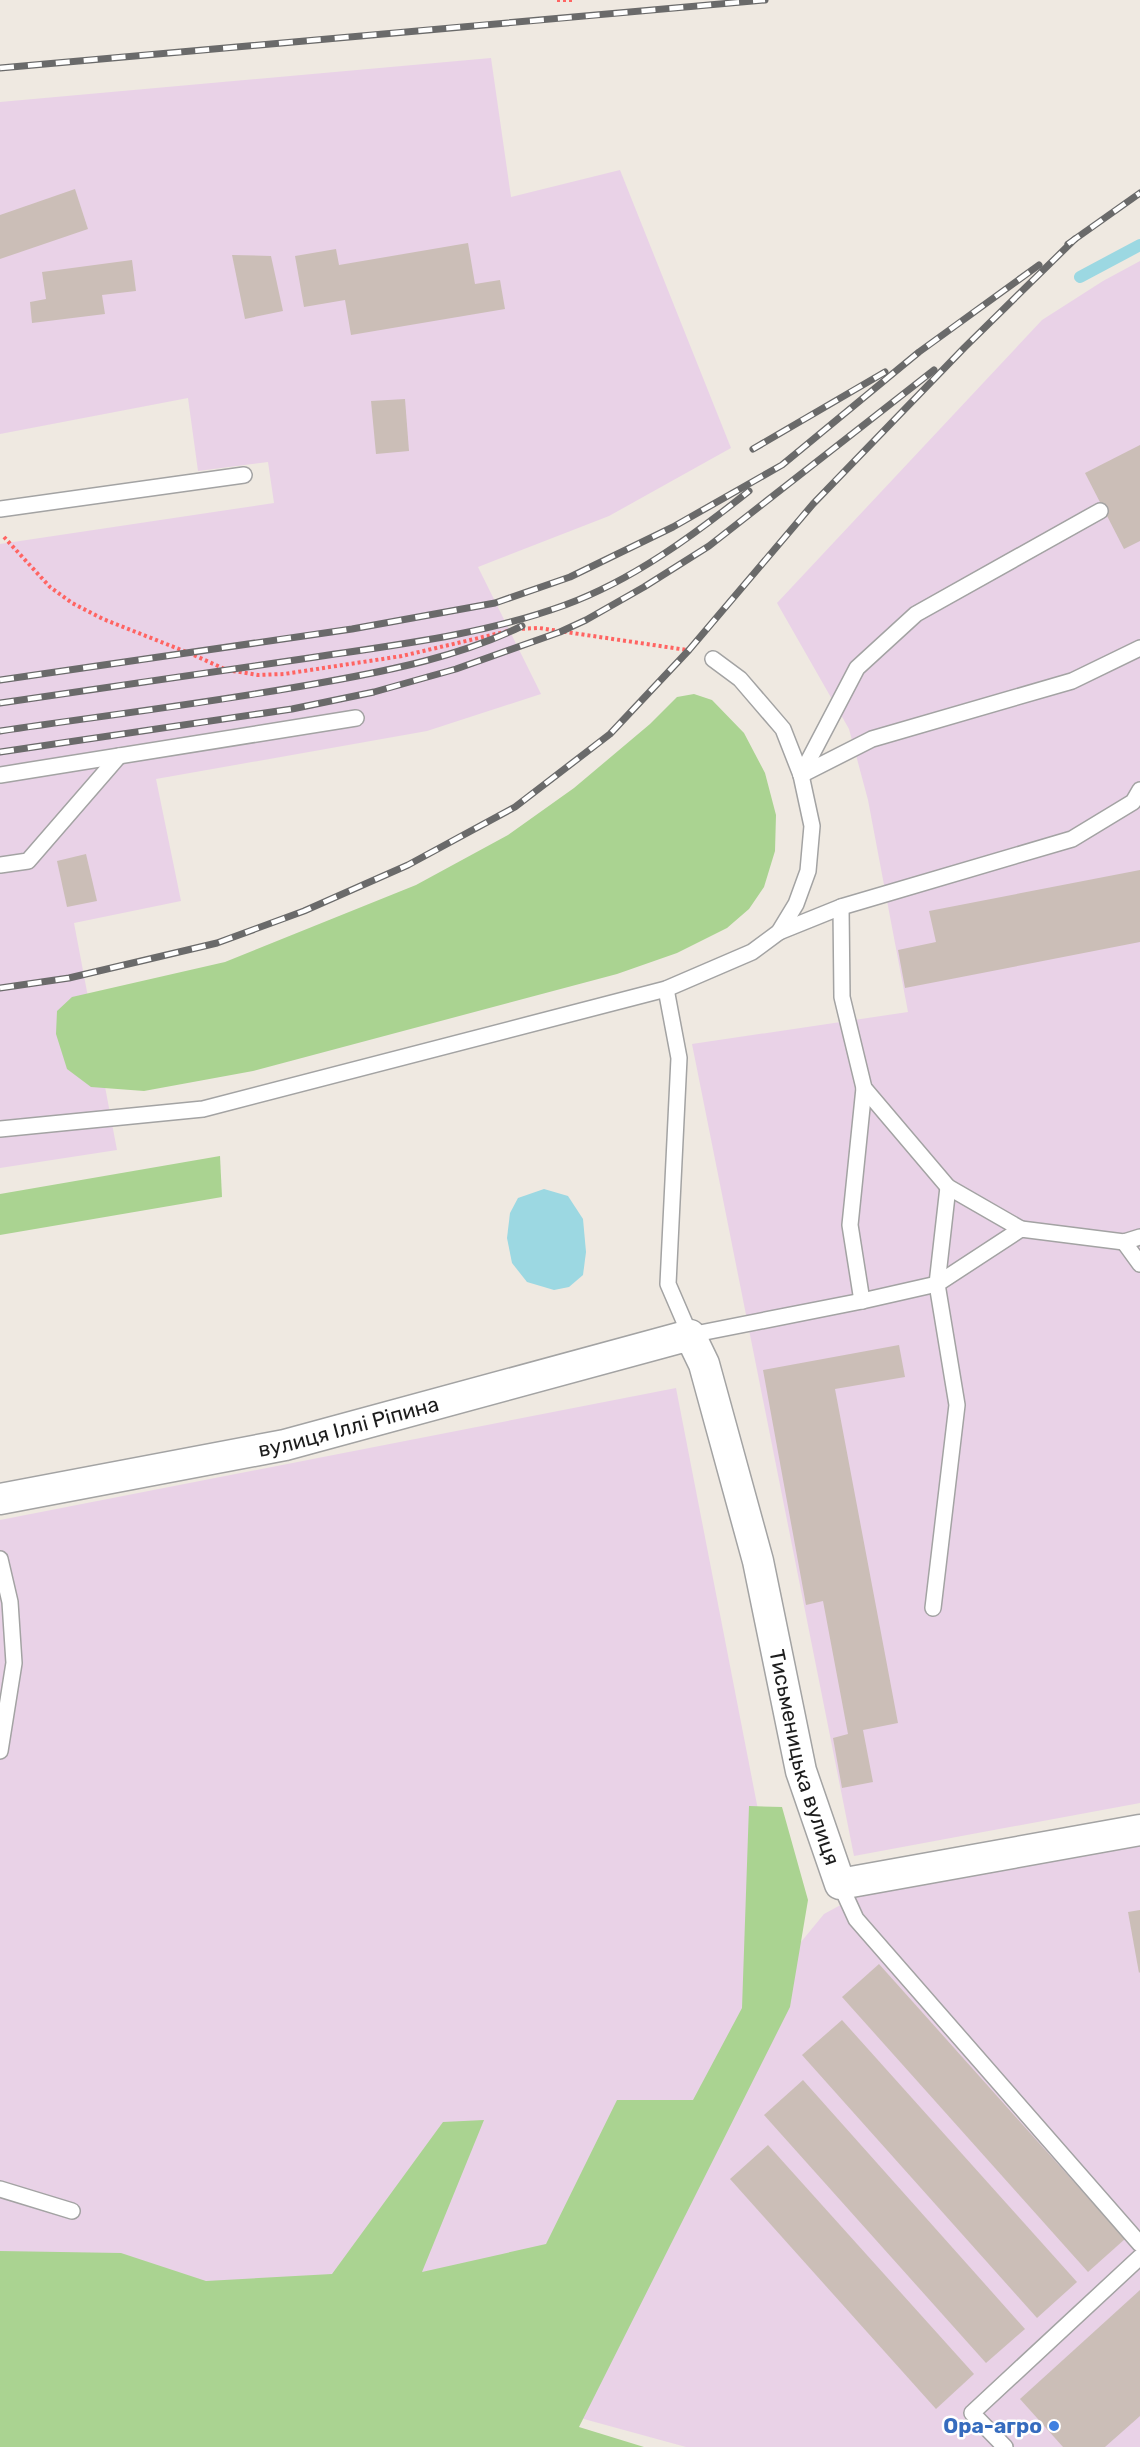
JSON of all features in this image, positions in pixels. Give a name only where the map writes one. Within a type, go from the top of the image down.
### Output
[{"type":"street","name":"вулиця Іллі Ріпина","points":[[0,1499],[285,1445],[690,1335]]},
{"type":"street","name":"Тисьменицька вулиця","points":[[690,1335],[704,1364],[758,1561],[801,1771],[840,1884],[1140,1830]]},
{"type":"lane","points":[[0,509],[244,475]]},
{"type":"lane","points":[[801,775],[857,668],[916,614],[1100,511]]},
{"type":"lane","points":[[801,775],[872,739],[1072,681],[1140,648]]},
{"type":"lane","points":[[713,659],[740,679],[783,729],[801,775],[812,826],[808,872],[796,904],[779,933]]},
{"type":"lane","points":[[0,775],[356,718]]},
{"type":"lane","points":[[0,865],[28,861],[119,756]]},
{"type":"lane","points":[[0,1129],[203,1109],[666,989],[752,952],[779,933],[841,907],[1072,839],[1133,802],[1140,790]]},
{"type":"lane","points":[[841,907],[842,997],[864,1088],[850,1225],[862,1301]]},
{"type":"lane","points":[[666,989],[679,1058],[668,1284],[690,1335],[936,1284],[1021,1229]]},
{"type":"lane","points":[[864,1088],[948,1187],[1021,1229],[1124,1242],[1140,1237]]},
{"type":"lane","points":[[933,1608],[957,1405],[936,1284],[948,1187]]},
{"type":"lane","points":[[1124,1242],[1140,1264]]},
{"type":"lane","points":[[0,1559],[10,1602],[14,1663],[0,1751]]},
{"type":"lane","points":[[840,1884],[856,1919],[1140,2244]]},
{"type":"lane","points":[[0,2189],[72,2211]]},
{"type":"lane","points":[[1005,2447],[972,2413],[1140,2257]]},
{"type":"path","points":[[557,0],[573,0]]},
{"type":"path","points":[[0,533],[50,587],[72,603],[103,619],[227,670],[258,675],[284,674],[402,656],[517,629],[539,628],[689,650],[713,659]]},
{"type":"shaded area","points":[[491,58],[511,197],[620,170],[731,448],[609,516],[478,567],[541,694],[427,731],[156,779],[181,901],[74,923],[117,1150],[0,1168],[0,544],[274,503],[268,462],[198,471],[188,398],[0,434],[0,102]]},
{"type":"shaded area","points":[[1140,261],[1140,1803],[854,1856],[692,1044],[908,1012],[868,800],[849,729],[777,603],[1042,320],[1103,281]]},
{"type":"shaded area","points":[[676,1388],[787,1959],[824,1914],[872,1888],[1140,1843],[1140,2447],[686,2447],[573,2416],[340,2447],[0,2447],[0,1520]]},
{"type":"green space","points":[[694,694],[712,700],[744,733],[765,773],[776,815],[775,851],[764,887],[749,909],[727,928],[677,953],[617,974],[253,1071],[144,1091],[91,1087],[67,1069],[56,1034],[57,1011],[72,997],[225,962],[416,885],[508,835],[574,788],[650,724],[677,697]]},
{"type":"green space","points":[[220,1156],[222,1197],[0,1235],[0,1194]]},
{"type":"green space","points":[[749,1806],[782,1807],[808,1900],[790,2007],[579,2427],[644,2447],[0,2447],[0,2251],[121,2253],[206,2281],[332,2274],[443,2122],[484,2120],[422,2272],[546,2244],[617,2100],[693,2100],[742,2008]]},
{"type":"water","points":[[544,1189],[568,1196],[583,1219],[586,1252],[583,1275],[569,1287],[554,1290],[527,1282],[512,1263],[507,1238],[510,1213],[518,1198]]},
{"type":"building","points":[[75,189],[88,229],[0,259],[0,215]]},
{"type":"building","points":[[468,243],[475,284],[500,280],[505,309],[351,335],[345,300],[304,307],[295,256],[336,249],[339,265]]},
{"type":"building","points":[[232,255],[271,256],[283,311],[245,319]]},
{"type":"building","points":[[132,260],[136,291],[102,295],[105,314],[32,323],[30,302],[46,299],[42,272]]},
{"type":"building","points":[[405,399],[409,451],[376,454],[371,401]]},
{"type":"building","points":[[1140,445],[1140,541],[1124,549],[1085,473]]},
{"type":"building","points":[[86,854],[97,901],[67,907],[57,861]]},
{"type":"building","points":[[1140,870],[1140,942],[905,988],[898,950],[936,942],[929,911]]},
{"type":"building","points":[[899,1345],[905,1377],[835,1389],[898,1723],[863,1730],[873,1782],[842,1788],[833,1738],[848,1734],[823,1601],[806,1605],[763,1370]]},
{"type":"building","points":[[1140,1910],[1140,1972],[1139,1973],[1128,1912]]},
{"type":"building","points":[[879,1964],[1125,2239],[1088,2272],[842,1997]]},
{"type":"building","points":[[842,2020],[1077,2282],[1037,2318],[802,2055]]},
{"type":"building","points":[[803,2080],[1025,2329],[986,2363],[764,2115]]},
{"type":"building","points":[[768,2145],[974,2374],[936,2409],[730,2179]]},
{"type":"building","points":[[1140,2290],[1140,2416],[1105,2447],[1063,2447],[1020,2399]]},
{"type":"waterway","points":[[1080,277],[1140,245]]},
{"type":"railway","points":[[0,68],[765,0]]},
{"type":"railway","points":[[1068,244],[1140,193]]},
{"type":"railway","points":[[0,988],[69,978],[217,943],[304,911],[408,865],[515,807],[610,734],[689,650],[813,504],[964,348],[1075,239]]},
{"type":"railway","points":[[0,680],[352,629],[495,603],[570,577],[673,527],[782,465],[919,352],[1039,265]]},
{"type":"railway","points":[[0,752],[292,709],[374,692],[456,669],[560,632],[644,587],[709,546],[934,370]]},
{"type":"railway","points":[[753,449],[885,372]]},
{"type":"railway","points":[[0,703],[406,643],[471,632],[534,615],[590,595],[639,570],[685,540],[749,491]]},
{"type":"railway","points":[[0,731],[244,696],[375,672],[451,654],[522,626]]},
{"type":"place","name":"Ора-агро","points":[[1054,2426]]}]
